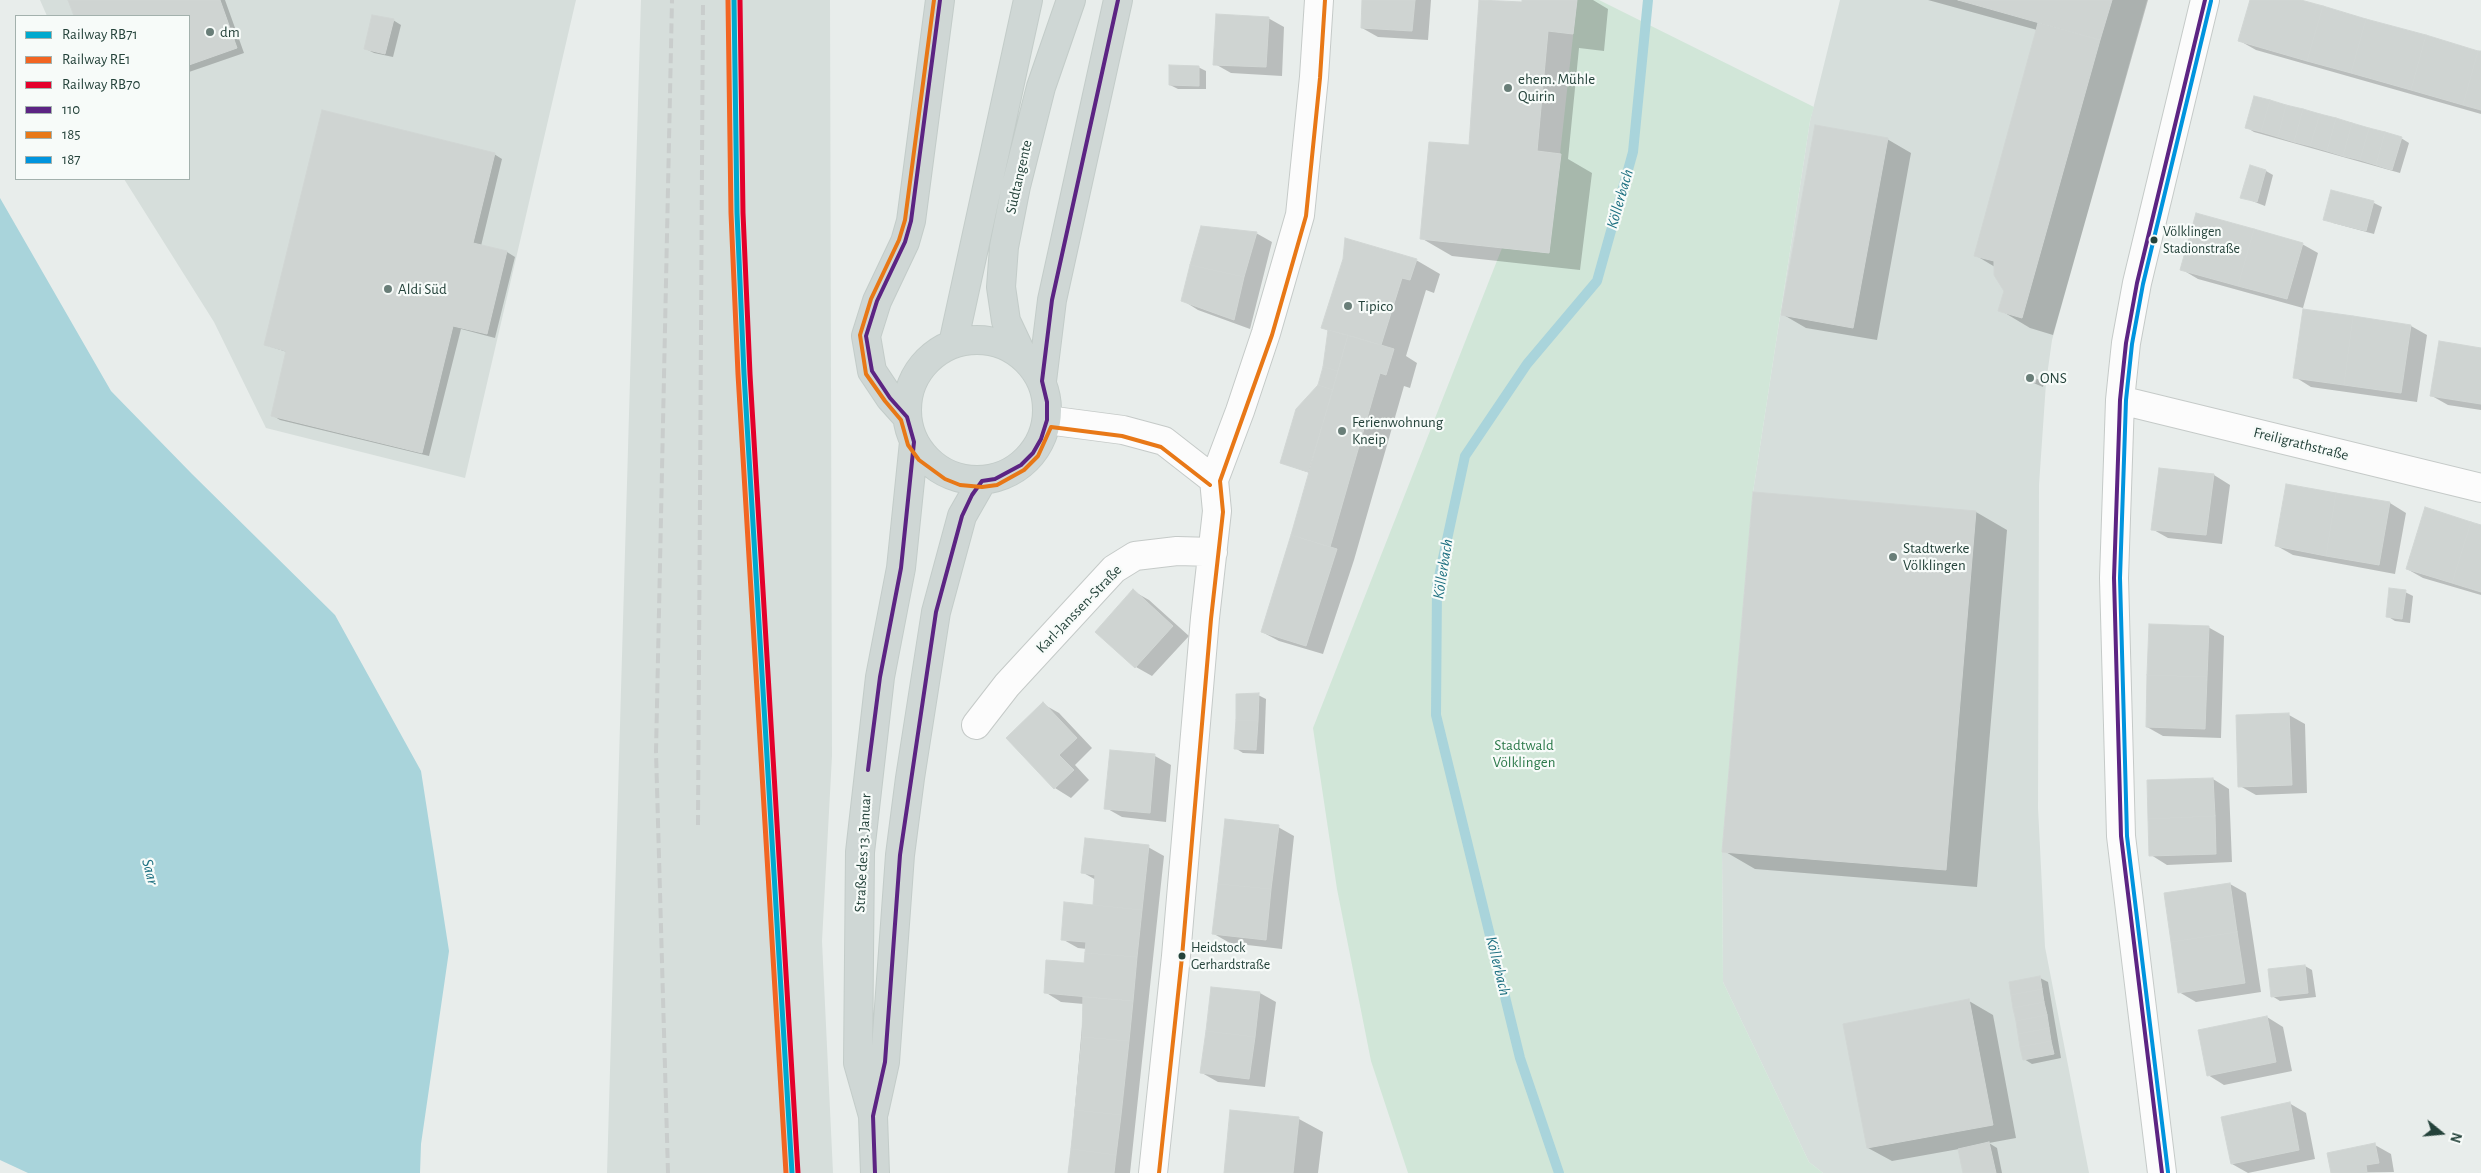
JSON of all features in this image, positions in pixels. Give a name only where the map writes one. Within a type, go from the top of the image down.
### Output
[{"type":"main road","points":[[910,430],[908,392],[916,374],[932,356],[953,344],[975,340],[996,342],[1022,355],[1033,367],[1042,381],[1047,402],[1047,420],[1041,439],[1033,453],[1021,465],[995,479],[982,481],[962,479],[948,474],[924,456],[872,370],[866,336],[877,301],[905,242],[911,221],[940,0]]},
{"type":"main road","name":"Südtangente","points":[[953,344],[1028,0]]},
{"type":"main road","name":"Südtangente","points":[[1022,355],[1006,321],[1001,287],[1004,247],[1016,186],[1041,87],[1071,0]]},
{"type":"main road","points":[[1042,381],[1052,300],[1118,0]]},
{"type":"main road","name":"Straße des 13. Januar","points":[[875,1173],[873,1116],[858,1062],[860,852],[880,677],[901,568],[910,430]]},
{"type":"main road","name":"Straße des 13. Januar","points":[[873,1116],[885,1062],[900,855],[936,612],[962,516],[982,481]]},
{"type":"street","points":[[1153,1173],[1176,956],[1205,618],[1217,511],[1214,480],[1240,411],[1266,333],[1300,215],[1314,77],[1319,0]]},
{"type":"street","points":[[2162,1173],[2121,836],[2114,578],[2120,400],[2126,343],[2137,283],[2205,0]]},
{"type":"street","name":"Freiligrathstraße","points":[[2120,400],[2481,488]]},
{"type":"street","points":[[1047,420],[1123,430],[1164,442],[1214,480]]},
{"type":"street","name":"Karl-Janssen-Straße","points":[[976,725],[1006,685],[1114,569],[1135,556],[1177,551],[1213,552]]},
{"type":"shaded area","points":[[40,0],[576,0],[465,478],[266,428],[214,322],[125,180],[190,180],[190,15],[47,15]]},
{"type":"shaded area","points":[[641,0],[830,0],[832,756],[822,941],[833,1173],[607,1173]]},
{"type":"shaded area","name":"Stadtwerke Völklingen","points":[[1840,0],[2147,0],[2052,340],[2046,383],[2039,485],[2038,808],[2045,947],[2089,1173],[1823,1173],[1809,1162],[1723,982],[1722,852],[1753,492],[1810,121]]},
{"type":"green space","name":"Stadtwald Völklingen","points":[[1577,0],[1599,0],[1814,107],[1810,121],[1753,492],[1722,852],[1723,982],[1809,1162],[1823,1173],[1408,1173],[1371,1061],[1337,889],[1313,728],[1502,248],[1549,253]]},
{"type":"water","name":"Saar","points":[[0,198],[111,391],[335,615],[421,771],[449,951],[421,1144],[420,1173],[28,1173],[0,1160]]},
{"type":"building","name":"dm","points":[[68,0],[220,0],[237,48],[190,65],[190,15],[74,15]]},
{"type":"building","points":[[1362,0],[1415,0],[1412,31],[1361,28]]},
{"type":"building","name":"ehem. Mühle Quirin","points":[[1479,0],[1522,2],[1522,0],[1577,0],[1573,34],[1548,31],[1537,151],[1561,154],[1549,253],[1420,239],[1429,142],[1469,145]]},
{"type":"building","points":[[1958,0],[2112,0],[2100,40]]},
{"type":"building","points":[[2250,0],[2301,0],[2323,6],[2307,61],[2238,41]]},
{"type":"building","points":[[2323,6],[2366,19],[2351,73],[2307,61]]},
{"type":"building","points":[[1216,14],[1269,17],[1266,67],[1213,65]]},
{"type":"building","points":[[372,15],[394,19],[385,54],[364,49]]},
{"type":"building","points":[[2366,19],[2426,35],[2411,90],[2351,73]]},
{"type":"building","points":[[2038,23],[2100,40],[2022,318],[1998,311],[2004,291],[1994,275],[1994,261],[1974,256]]},
{"type":"building","points":[[2426,35],[2478,51],[2463,105],[2411,90]]},
{"type":"building","points":[[2478,51],[2481,51],[2481,110],[2463,105]]},
{"type":"building","points":[[1169,65],[1199,66],[1199,86],[1169,85]]},
{"type":"building","points":[[2254,96],[2270,100],[2261,132],[2245,128]]},
{"type":"building","points":[[2270,100],[2286,105],[2278,137],[2261,132]]},
{"type":"building","points":[[2286,105],[2303,109],[2294,142],[2278,137]]},
{"type":"building","points":[[2303,109],[2320,114],[2310,146],[2294,142]]},
{"type":"building","name":"Aldi Süd","points":[[322,110],[495,153],[473,243],[507,251],[487,334],[453,326],[422,453],[271,416],[286,351],[264,345]]},
{"type":"building","points":[[2320,114],[2336,118],[2327,151],[2310,146]]},
{"type":"building","points":[[2336,118],[2352,123],[2343,156],[2327,151]]},
{"type":"building","points":[[2352,123],[2369,128],[2360,160],[2343,156]]},
{"type":"building","points":[[1815,125],[1888,138],[1853,328],[1781,315]]},
{"type":"building","points":[[2369,128],[2385,132],[2376,165],[2360,160]]},
{"type":"building","points":[[2385,132],[2402,137],[2392,170],[2376,165]]},
{"type":"building","points":[[2250,165],[2266,170],[2257,202],[2240,198]]},
{"type":"building","points":[[2331,190],[2374,201],[2366,231],[2323,220]]},
{"type":"building","points":[[2196,213],[2254,229],[2238,286],[2180,270]]},
{"type":"building","points":[[1201,226],[1257,232],[1244,277],[1190,265]]},
{"type":"building","points":[[2254,229],[2303,243],[2287,299],[2238,286]]},
{"type":"building","points":[[1345,238],[1417,259],[1410,280],[1402,278],[1381,345],[1321,328],[1343,259]]},
{"type":"building","points":[[1190,265],[1244,277],[1234,320],[1181,301]]},
{"type":"building","points":[[2303,309],[2353,316],[2344,385],[2293,378]]},
{"type":"building","points":[[2353,316],[2411,325],[2401,393],[2344,385]]},
{"type":"building","points":[[1328,330],[1348,335],[1338,371],[1323,367]]},
{"type":"building","name":"Ferienwohnung Kneip","points":[[1348,335],[1394,349],[1386,375],[1380,373],[1330,547],[1291,535]]},
{"type":"building","points":[[2439,341],[2481,348],[2481,404],[2430,396]]},
{"type":"building","points":[[1323,367],[1338,371],[1333,390],[1318,385]]},
{"type":"building","name":"ONS","points":[[2025,373],[2037,376],[2035,383],[2023,380]]},
{"type":"building","points":[[1318,385],[1333,390],[1308,472],[1280,463],[1296,409]]},
{"type":"building","points":[[2159,468],[2214,474],[2206,535],[2151,530]]},
{"type":"building","points":[[2286,484],[2336,493],[2326,556],[2275,546]]},
{"type":"building","points":[[1753,492],[1976,511],[1946,870],[1722,852]]},
{"type":"building","points":[[2336,493],[2390,502],[2379,565],[2326,556]]},
{"type":"building","points":[[2425,507],[2471,522],[2452,583],[2406,569]]},
{"type":"building","points":[[2471,522],[2481,525],[2481,592],[2452,583]]},
{"type":"building","points":[[1291,535],[1337,549],[1306,646],[1261,632]]},
{"type":"building","points":[[2389,588],[2406,590],[2402,619],[2386,617]]},
{"type":"building","points":[[1133,589],[1173,626],[1135,668],[1095,632]]},
{"type":"building","points":[[2149,624],[2209,626],[2207,677],[2147,675]]},
{"type":"building","points":[[2147,675],[2207,677],[2205,729],[2146,727]]},
{"type":"building","points":[[1259,693],[1258,721],[1236,720],[1236,694]]},
{"type":"building","points":[[1043,702],[1077,738],[1059,755],[1074,770],[1054,789],[1006,738]]},
{"type":"building","points":[[2289,713],[2292,785],[2238,787],[2236,715]]},
{"type":"building","points":[[1236,720],[1258,721],[1256,750],[1234,749]]},
{"type":"building","points":[[1110,750],[1155,754],[1150,813],[1104,809]]},
{"type":"building","points":[[2213,778],[2215,816],[2148,819],[2147,780]]},
{"type":"building","points":[[2215,816],[2216,854],[2149,856],[2148,819]]},
{"type":"building","points":[[1225,819],[1279,825],[1271,889],[1218,884]]},
{"type":"building","points":[[1085,838],[1149,845],[1142,910],[1093,905],[1095,875],[1081,873]]},
{"type":"building","points":[[2230,883],[2237,932],[2171,942],[2164,893]]},
{"type":"building","points":[[1218,884],[1271,889],[1266,940],[1212,934]]},
{"type":"building","points":[[1064,902],[1142,910],[1137,957],[1085,953],[1086,942],[1061,940]]},
{"type":"building","points":[[2237,932],[2245,983],[2178,993],[2171,942]]},
{"type":"building","points":[[1085,953],[1137,957],[1133,1001],[1044,993],[1046,960],[1084,963]]},
{"type":"building","points":[[2305,965],[2308,993],[2271,997],[2268,969]]},
{"type":"building","points":[[2040,976],[2042,989],[2011,995],[2009,982]]},
{"type":"building","points":[[1211,987],[1260,992],[1255,1037],[1206,1031]]},
{"type":"building","points":[[2042,989],[2044,1002],[2013,1008],[2011,995]]},
{"type":"building","points":[[1083,997],[1133,1001],[1129,1041],[1082,1037]]},
{"type":"building","points":[[1969,999],[1993,1125],[1867,1148],[1843,1024]]},
{"type":"building","points":[[2044,1002],[2047,1015],[2016,1021],[2013,1008]]},
{"type":"building","points":[[2047,1015],[2049,1028],[2018,1034],[2016,1021]]},
{"type":"building","points":[[2267,1016],[2276,1062],[2207,1076],[2198,1030]]},
{"type":"building","points":[[2049,1028],[2051,1041],[2020,1047],[2018,1034]]},
{"type":"building","points":[[1206,1031],[1255,1037],[1249,1079],[1200,1073]]},
{"type":"building","points":[[1082,1037],[1129,1041],[1121,1115],[1075,1110]]},
{"type":"building","points":[[2051,1041],[2054,1054],[2023,1060],[2020,1047]]},
{"type":"building","points":[[2290,1102],[2299,1150],[2231,1164],[2221,1117]]},
{"type":"building","points":[[1075,1110],[1121,1115],[1116,1155],[1071,1149]]},
{"type":"building","points":[[1230,1110],[1299,1117],[1293,1173],[1224,1173]]},
{"type":"building","points":[[1989,1142],[1996,1173],[1963,1173],[1958,1149]]},
{"type":"building","points":[[2375,1143],[2379,1163],[2366,1165],[2367,1173],[2331,1173],[2327,1153]]},
{"type":"building","points":[[1071,1149],[1116,1155],[1114,1173],[1068,1173]]},
{"type":"waterway","name":"Köllerbach","points":[[1559,1173],[1520,1058],[1436,715],[1437,586],[1465,456],[1527,364],[1597,281],[1633,152],[1648,0]]},
{"type":"railway","points":[[668,1173],[656,752],[672,0]]},
{"type":"railway","points":[[698,825],[703,0]]},
{"type":"rail line","name":"RE1","points":[[728,0],[731,213],[738,374],[786,1173]]},
{"type":"rail line","name":"RB71","points":[[734,0],[737,213],[744,374],[792,1173]]},
{"type":"rail line","name":"RB70","points":[[740,0],[743,213],[750,374],[798,1173]]},
{"type":"transit line","name":"185","points":[[934,0],[905,220],[899,240],[871,299],[860,335],[866,374],[901,420],[908,445],[919,460],[945,479],[960,485],[982,487],[997,485],[1024,470],[1038,456],[1051,427],[1122,436],[1161,447],[1210,485]]},
{"type":"transit line","name":"110","points":[[868,770],[880,677],[901,568],[914,442],[907,417],[890,398],[872,371],[866,336],[877,301],[905,242],[911,221],[940,0]]},
{"type":"transit line","name":"110","points":[[875,1173],[873,1116],[885,1062],[900,855],[936,612],[962,516],[972,495],[982,481],[995,479],[1021,465],[1033,453],[1041,439],[1047,420],[1047,402],[1042,381],[1052,300],[1118,0]]},
{"type":"transit line","name":"185","points":[[1159,1173],[1182,957],[1211,619],[1223,512],[1220,481],[1272,335],[1306,216],[1320,78],[1325,0]]},
{"type":"transit line","name":"110","points":[[2162,1173],[2121,836],[2114,578],[2120,400],[2126,343],[2137,283],[2205,0]]},
{"type":"transit line","name":"187","points":[[2168,1172],[2127,836],[2120,578],[2126,400],[2132,344],[2143,284],[2211,1]]},
{"type":"place","name":"dm","points":[[210,32]]},
{"type":"place","name":"ehem. Mühle Quirin","points":[[1508,88]]},
{"type":"place","name":"Völklingen Stadionstraße","points":[[2154,240]]},
{"type":"place","name":"Aldi Süd","points":[[388,289]]},
{"type":"place","name":"Tipico","points":[[1348,306]]},
{"type":"place","name":"ONS","points":[[2030,378]]},
{"type":"place","name":"Ferienwohnung Kneip","points":[[1342,431]]},
{"type":"place","name":"Stadtwerke Völklingen","points":[[1893,557]]},
{"type":"place","name":"Heidstock Gerhardstraße","points":[[1182,956]]}]
